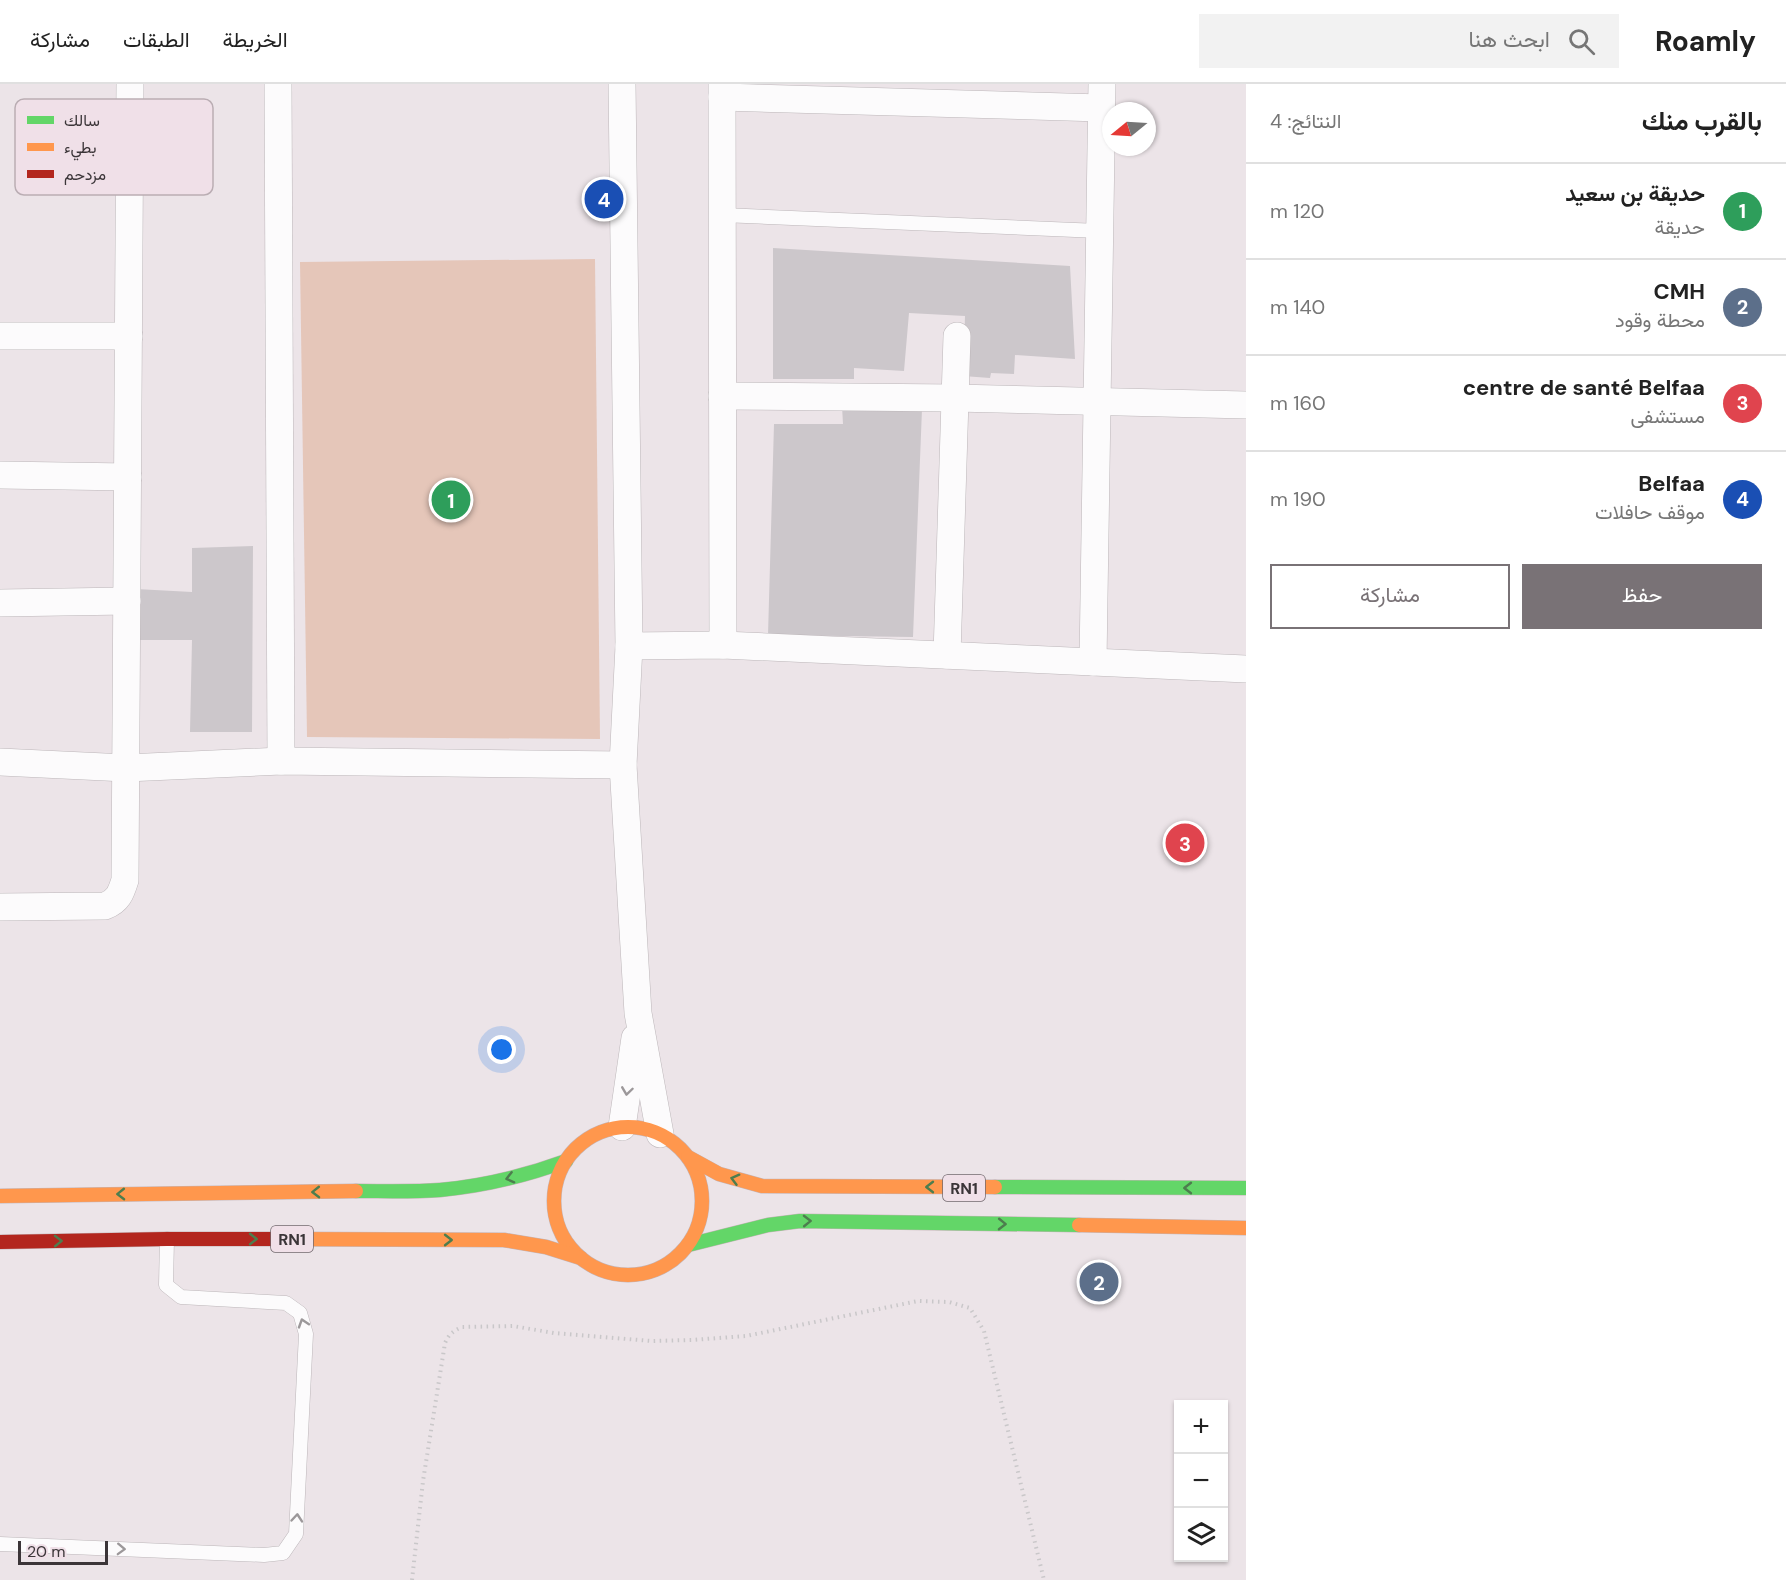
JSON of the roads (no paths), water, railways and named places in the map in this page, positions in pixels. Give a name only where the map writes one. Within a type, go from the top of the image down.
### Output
[{"type":"highway","name":"RN1","points":[[622,1127],[643,1128],[660,1134],[676,1144],[688,1157],[697,1173],[702,1191],[702,1210],[697,1228],[688,1245],[676,1259],[660,1269],[642,1275],[604,1272],[581,1258],[565,1239],[558,1224],[555,1208],[555,1191],[559,1176],[566,1161],[591,1137],[622,1127]]},
{"type":"highway","name":"RN1","points":[[688,1157],[718,1174],[762,1186],[1246,1188]]},
{"type":"highway","name":"RN1","points":[[0,1196],[438,1190],[486,1184],[529,1174],[566,1161]]},
{"type":"highway","name":"RN1","points":[[688,1245],[759,1227],[800,1221],[1246,1227]]},
{"type":"highway","name":"RN1","points":[[0,1242],[167,1239],[504,1240],[546,1247],[581,1258]]},
{"type":"street","points":[[130,84],[130,99]]},
{"type":"street","points":[[279,84],[281,760]]},
{"type":"street","points":[[622,84],[629,646],[623,765],[638,1013],[660,1134]]},
{"type":"street","points":[[723,645],[722,91],[1101,96],[1093,662]]},
{"type":"street","points":[[0,907],[105,906],[114,903],[121,895],[125,880],[130,195]]},
{"type":"street","points":[[0,336],[129,336]]},
{"type":"street","points":[[947,656],[957,336]]},
{"type":"street","points":[[722,396],[955,398],[1246,405]]},
{"type":"street","points":[[0,475],[128,477]]},
{"type":"street","points":[[0,603],[127,601]]},
{"type":"street","points":[[629,646],[723,645],[1246,669]]},
{"type":"street","points":[[0,762],[126,768],[281,760],[623,765]]},
{"type":"street","points":[[622,1127],[638,1013]]},
{"type":"lane","points":[[722,214],[1099,231]]},
{"type":"lane","points":[[0,1544],[264,1555],[283,1552],[296,1534],[306,1334],[300,1313],[286,1303],[181,1297],[166,1285],[167,1239]]},
{"type":"place","name":"Belfaa","points":[[604,199]]},
{"type":"place","name":"حديقة بن سعيد","points":[[451,500]]},
{"type":"place","name":"centre de santé Belfaa","points":[[1185,843]]},
{"type":"place","name":"CMH","points":[[1099,1282]]}]
